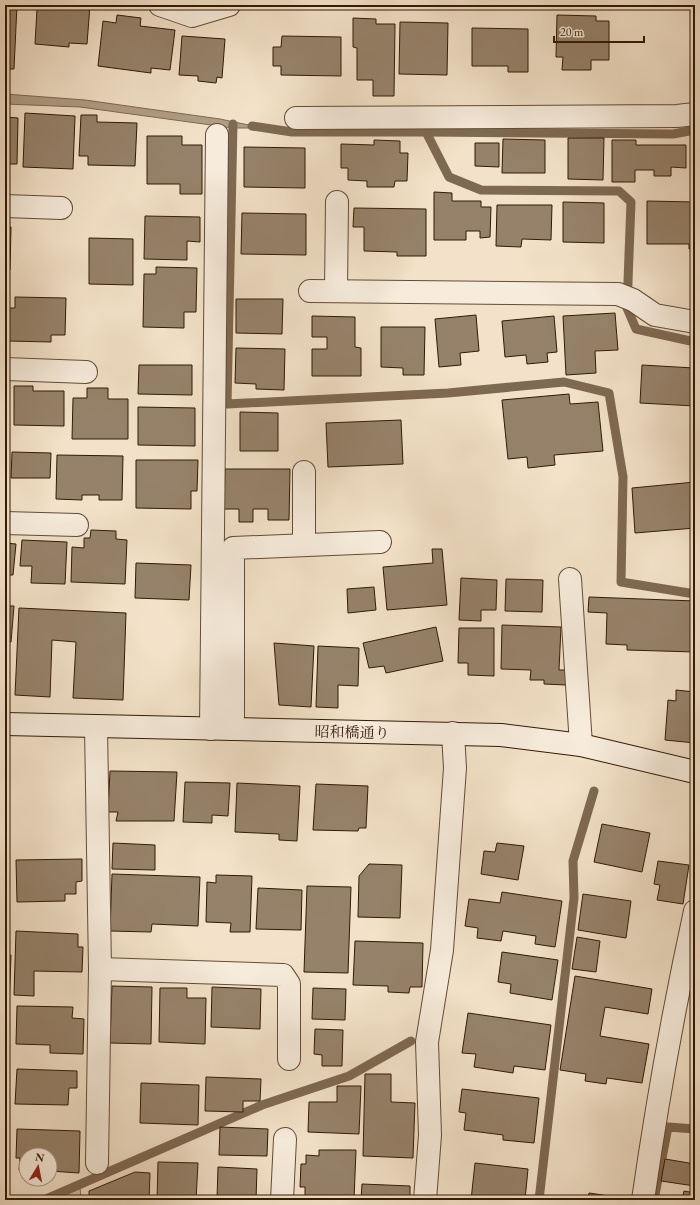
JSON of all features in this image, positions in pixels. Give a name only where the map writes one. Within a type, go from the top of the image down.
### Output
[{"type":"street","points":[[160,5],[192,16],[229,5]]},
{"type":"street","points":[[296,118],[677,116],[695,114]]},
{"type":"street","points":[[211,729],[217,135]]},
{"type":"street","points":[[336,291],[337,202]]},
{"type":"street","points":[[5,206],[61,208]]},
{"type":"street","points":[[310,291],[626,297],[655,315],[695,322]]},
{"type":"street","points":[[5,370],[86,372]]},
{"type":"street","points":[[304,472],[304,546]]},
{"type":"street","points":[[5,523],[77,525]]},
{"type":"street","points":[[233,729],[233,548],[380,542]]},
{"type":"street","points":[[570,579],[581,745]]},
{"type":"street","name":"昭和橋通り","points":[[5,724],[501,736],[581,745],[695,772]]},
{"type":"street","points":[[96,727],[100,969],[97,1163]]},
{"type":"street","points":[[426,1200],[430,1135],[427,1042],[442,950],[455,768],[453,734]]},
{"type":"street","points":[[643,1200],[659,1094],[681,973],[695,911]]},
{"type":"street","points":[[100,969],[283,975],[289,984],[289,1059]]},
{"type":"street","points":[[282,1200],[284,1139]]},
{"type":"shaded area","points":[[5,94],[85,100],[220,119],[263,128],[233,128],[80,107],[5,104]]},
{"type":"shaded area","points":[[80,1187],[81,1200],[50,1200]]},
{"type":"building","points":[[5,5],[17,5],[14,69],[6,69],[5,85]]},
{"type":"building","points":[[46,5],[90,5],[87,44],[69,43],[69,47],[35,44],[37,9],[45,9]]},
{"type":"building","points":[[303,5],[330,5],[330,9],[303,9]]},
{"type":"building","points":[[510,5],[549,5],[549,9],[510,8]]},
{"type":"building","points":[[117,15],[141,18],[140,26],[175,30],[170,70],[151,68],[151,73],[98,66],[103,21],[116,23]]},
{"type":"building","points":[[557,15],[596,16],[596,21],[609,21],[609,60],[591,60],[591,70],[562,70],[563,57],[556,57]]},
{"type":"building","points":[[353,18],[376,19],[376,24],[395,24],[394,96],[373,96],[373,80],[357,80],[357,48],[353,47]]},
{"type":"building","points":[[400,22],[448,23],[447,75],[399,74]]},
{"type":"building","points":[[472,28],[528,29],[528,72],[508,72],[508,66],[472,66]]},
{"type":"building","points":[[182,36],[225,39],[222,78],[217,77],[216,83],[198,81],[198,76],[179,75]]},
{"type":"building","points":[[282,36],[341,37],[341,76],[281,75],[281,66],[273,66],[273,47],[281,47]]},
{"type":"building","points":[[25,113],[75,116],[73,169],[23,167]]},
{"type":"building","points":[[81,115],[97,115],[97,122],[137,123],[135,166],[88,165],[88,156],[79,156]]},
{"type":"building","points":[[5,117],[18,118],[17,164],[5,164]]},
{"type":"building","points":[[147,136],[182,136],[182,145],[202,145],[202,194],[180,194],[180,184],[147,184]]},
{"type":"building","points":[[568,138],[604,138],[603,180],[568,179]]},
{"type":"building","points":[[503,139],[545,140],[545,173],[502,173]]},
{"type":"building","points":[[374,140],[400,141],[400,153],[408,153],[407,181],[395,181],[394,187],[367,187],[367,181],[348,180],[348,168],[341,168],[341,144],[374,145]]},
{"type":"building","points":[[612,140],[636,140],[636,145],[686,145],[686,168],[671,167],[671,176],[654,176],[654,170],[635,170],[635,182],[612,182]]},
{"type":"building","points":[[695,140],[695,178],[694,178]]},
{"type":"building","points":[[475,143],[499,143],[499,167],[475,166]]},
{"type":"building","points":[[244,147],[305,148],[305,188],[244,187]]},
{"type":"building","points":[[434,192],[452,193],[452,201],[481,201],[481,207],[491,207],[490,237],[480,238],[480,231],[466,231],[466,240],[434,240]]},
{"type":"building","points":[[647,201],[695,202],[695,249],[689,249],[689,244],[647,244]]},
{"type":"building","points":[[563,202],[604,203],[604,243],[563,242]]},
{"type":"building","points":[[497,205],[552,205],[551,240],[522,239],[521,247],[496,246]]},
{"type":"building","points":[[354,208],[426,209],[426,256],[397,256],[397,252],[364,251],[364,227],[353,227]]},
{"type":"building","points":[[242,213],[306,214],[306,255],[241,254]]},
{"type":"building","points":[[145,216],[200,217],[200,242],[187,241],[187,260],[144,259]]},
{"type":"building","points":[[5,226],[11,227],[10,270],[5,270]]},
{"type":"building","points":[[89,238],[133,239],[133,285],[89,284]]},
{"type":"building","points":[[156,267],[197,268],[196,312],[184,312],[184,328],[143,327],[144,274],[156,274]]},
{"type":"building","points":[[15,297],[66,298],[65,335],[51,335],[51,342],[7,341],[7,308],[15,308]]},
{"type":"building","points":[[236,299],[283,299],[282,334],[236,333]]},
{"type":"building","points":[[615,313],[618,350],[595,351],[596,373],[566,375],[563,316]]},
{"type":"building","points":[[476,315],[479,351],[460,353],[461,365],[439,367],[435,319]]},
{"type":"building","points":[[312,316],[355,317],[355,347],[361,348],[361,376],[312,376],[312,349],[327,349],[327,337],[312,337]]},
{"type":"building","points":[[554,316],[557,352],[547,353],[548,362],[527,364],[526,355],[505,357],[502,321]]},
{"type":"building","points":[[381,327],[425,327],[424,375],[403,375],[403,368],[381,367]]},
{"type":"building","points":[[236,348],[285,349],[284,390],[256,389],[256,384],[235,383]]},
{"type":"building","points":[[139,365],[192,365],[192,395],[138,394]]},
{"type":"building","points":[[642,365],[694,368],[695,406],[640,403]]},
{"type":"building","points":[[14,386],[33,386],[33,391],[64,391],[64,426],[14,425]]},
{"type":"building","points":[[87,388],[108,388],[108,399],[128,399],[128,439],[72,439],[73,398],[87,398]]},
{"type":"building","points":[[569,394],[570,404],[598,402],[603,451],[554,455],[555,465],[528,468],[527,457],[508,459],[502,400]]},
{"type":"building","points":[[138,407],[195,408],[195,446],[138,445]]},
{"type":"building","points":[[240,412],[278,413],[278,451],[240,451]]},
{"type":"building","points":[[401,420],[403,464],[328,467],[326,423]]},
{"type":"building","points":[[12,452],[51,453],[50,478],[11,478]]},
{"type":"building","points":[[57,455],[123,456],[122,500],[99,500],[99,495],[82,495],[82,500],[56,499]]},
{"type":"building","points":[[136,460],[198,460],[197,491],[191,491],[191,509],[136,508]]},
{"type":"building","points":[[225,469],[290,469],[289,520],[268,520],[268,509],[253,509],[253,522],[239,522],[239,509],[224,509]]},
{"type":"building","points":[[695,482],[695,528],[635,533],[632,488]]},
{"type":"building","points":[[91,530],[116,531],[116,539],[127,540],[125,584],[71,582],[72,547],[84,548],[84,538],[90,538]]},
{"type":"building","points":[[22,540],[67,542],[65,584],[31,583],[32,566],[20,566]]},
{"type":"building","points":[[5,543],[16,544],[13,575],[5,575]]},
{"type":"building","points":[[432,549],[442,549],[447,605],[387,610],[383,567],[433,563]]},
{"type":"building","points":[[136,563],[191,565],[189,600],[135,598]]},
{"type":"building","points":[[461,578],[497,580],[496,610],[481,610],[481,621],[459,620]]},
{"type":"building","points":[[506,579],[543,580],[542,612],[505,611]]},
{"type":"building","points":[[374,587],[376,610],[348,613],[347,589]]},
{"type":"building","points":[[589,597],[695,601],[695,652],[627,650],[627,645],[606,644],[607,613],[588,612]]},
{"type":"building","points":[[5,606],[14,606],[11,642],[5,642]]},
{"type":"building","points":[[19,608],[126,613],[123,700],[73,698],[76,642],[52,640],[50,697],[15,695]]},
{"type":"building","points":[[502,625],[561,627],[559,670],[567,670],[566,685],[544,684],[544,680],[530,680],[531,670],[501,669]]},
{"type":"building","points":[[436,627],[443,661],[386,673],[384,666],[369,668],[363,643]]},
{"type":"building","points":[[459,628],[494,628],[494,676],[468,675],[468,663],[458,663]]},
{"type":"building","points":[[274,643],[314,646],[311,707],[279,705]]},
{"type":"building","points":[[318,646],[359,648],[358,686],[338,685],[338,708],[316,707]]},
{"type":"building","points":[[5,656],[8,656],[6,691],[5,691]]},
{"type":"building","points":[[676,690],[695,692],[695,743],[665,740],[668,700],[676,701]]},
{"type":"building","points":[[5,765],[6,765],[5,802]]},
{"type":"building","points":[[110,771],[177,772],[174,821],[116,821],[118,812],[108,812]]},
{"type":"building","points":[[185,782],[230,783],[228,816],[212,815],[212,823],[183,822]]},
{"type":"building","points":[[237,783],[300,786],[297,841],[279,840],[279,834],[235,832]]},
{"type":"building","points":[[316,784],[368,786],[366,828],[359,828],[358,831],[313,830]]},
{"type":"building","points":[[602,824],[650,833],[642,872],[594,862]]},
{"type":"building","points":[[113,843],[155,845],[155,870],[112,869]]},
{"type":"building","points":[[497,843],[524,846],[518,880],[481,874],[484,851],[495,852]]},
{"type":"building","points":[[5,858],[7,858],[5,915]]},
{"type":"building","points":[[82,859],[82,881],[76,882],[76,894],[65,894],[65,901],[17,902],[16,860]]},
{"type":"building","points":[[658,861],[689,865],[683,904],[657,900],[660,885],[654,884]]},
{"type":"building","points":[[369,864],[402,865],[400,918],[358,917],[359,876]]},
{"type":"building","points":[[112,874],[200,877],[198,926],[152,924],[151,932],[110,931]]},
{"type":"building","points":[[216,875],[252,876],[250,932],[230,932],[231,923],[206,922],[207,882],[216,883]]},
{"type":"building","points":[[307,886],[351,887],[348,973],[304,972]]},
{"type":"building","points":[[258,888],[302,890],[301,930],[256,929]]},
{"type":"building","points":[[502,892],[562,901],[555,947],[535,944],[536,936],[503,931],[501,941],[477,938],[478,928],[465,926],[469,899],[500,903]]},
{"type":"building","points":[[583,894],[631,901],[626,938],[578,930]]},
{"type":"building","points":[[16,931],[78,934],[78,947],[83,947],[82,972],[34,971],[34,996],[14,995]]},
{"type":"building","points":[[577,937],[600,941],[596,972],[572,969]]},
{"type":"building","points":[[355,941],[423,943],[422,987],[410,987],[409,993],[388,992],[388,986],[353,985]]},
{"type":"building","points":[[502,952],[558,960],[552,1000],[510,993],[511,984],[498,982]]},
{"type":"building","points":[[5,955],[11,955],[9,1009],[5,1009]]},
{"type":"building","points":[[575,976],[652,989],[648,1014],[605,1007],[600,1036],[649,1044],[642,1083],[607,1078],[606,1084],[585,1081],[586,1074],[560,1070]]},
{"type":"building","points":[[112,986],[152,987],[151,1044],[110,1043]]},
{"type":"building","points":[[212,987],[261,989],[260,1029],[211,1027]]},
{"type":"building","points":[[160,988],[187,988],[187,998],[206,998],[205,1044],[159,1042]]},
{"type":"building","points":[[313,988],[346,989],[345,1020],[312,1019]]},
{"type":"building","points":[[17,1006],[73,1007],[72,1018],[84,1019],[83,1054],[50,1053],[50,1045],[16,1044]]},
{"type":"building","points":[[468,1013],[551,1025],[545,1070],[514,1066],[513,1073],[474,1067],[476,1054],[462,1053]]},
{"type":"building","points":[[315,1029],[343,1030],[342,1066],[322,1066],[322,1055],[314,1054]]},
{"type":"building","points":[[5,1034],[8,1034],[6,1097],[5,1097]]},
{"type":"building","points":[[17,1069],[77,1071],[77,1088],[69,1088],[68,1105],[15,1104]]},
{"type":"building","points":[[365,1074],[391,1074],[391,1102],[415,1103],[413,1158],[363,1156]]},
{"type":"building","points":[[206,1077],[261,1079],[260,1101],[243,1101],[243,1112],[205,1111]]},
{"type":"building","points":[[141,1083],[199,1085],[198,1125],[140,1123]]},
{"type":"building","points":[[337,1086],[361,1086],[359,1134],[308,1132],[309,1102],[337,1102]]},
{"type":"building","points":[[462,1089],[539,1098],[534,1143],[503,1140],[503,1135],[464,1130],[466,1113],[459,1112]]},
{"type":"building","points":[[5,1126],[9,1126],[8,1167],[5,1167]]},
{"type":"building","points":[[220,1127],[268,1129],[267,1156],[219,1155]]},
{"type":"building","points":[[17,1129],[80,1131],[79,1173],[58,1172],[58,1147],[18,1147],[18,1158],[16,1158]]},
{"type":"building","points":[[319,1150],[356,1150],[354,1200],[305,1199],[305,1187],[300,1187],[301,1164],[306,1164],[306,1155],[319,1156]]},
{"type":"building","points":[[665,1159],[695,1164],[695,1186],[661,1181]]},
{"type":"building","points":[[158,1162],[198,1163],[196,1200],[157,1200]]},
{"type":"building","points":[[475,1163],[528,1169],[525,1200],[471,1200]]},
{"type":"building","points":[[218,1167],[257,1169],[256,1200],[208,1200],[208,1198],[217,1198]]},
{"type":"building","points":[[135,1172],[150,1173],[149,1200],[89,1200],[89,1191]]},
{"type":"building","points":[[362,1184],[410,1186],[410,1200],[361,1200]]},
{"type":"building","points":[[684,1191],[695,1193],[695,1200],[682,1200]]},
{"type":"building","points":[[589,1193],[623,1198],[622,1200],[588,1200]]},
{"type":"waterway","points":[[233,124],[227,404],[448,393],[564,382],[609,393],[623,477],[621,582],[695,594]]},
{"type":"waterway","points":[[252,126],[292,132],[426,132],[449,177],[481,190],[619,191],[631,202],[627,308],[636,329],[695,342]]},
{"type":"waterway","points":[[426,132],[673,134],[695,130]]},
{"type":"waterway","points":[[539,1200],[574,898],[573,861],[594,791]]},
{"type":"waterway","points":[[44,1200],[262,1105],[349,1076],[411,1041]]},
{"type":"waterway","points":[[654,1200],[668,1127],[695,1129]]}]
